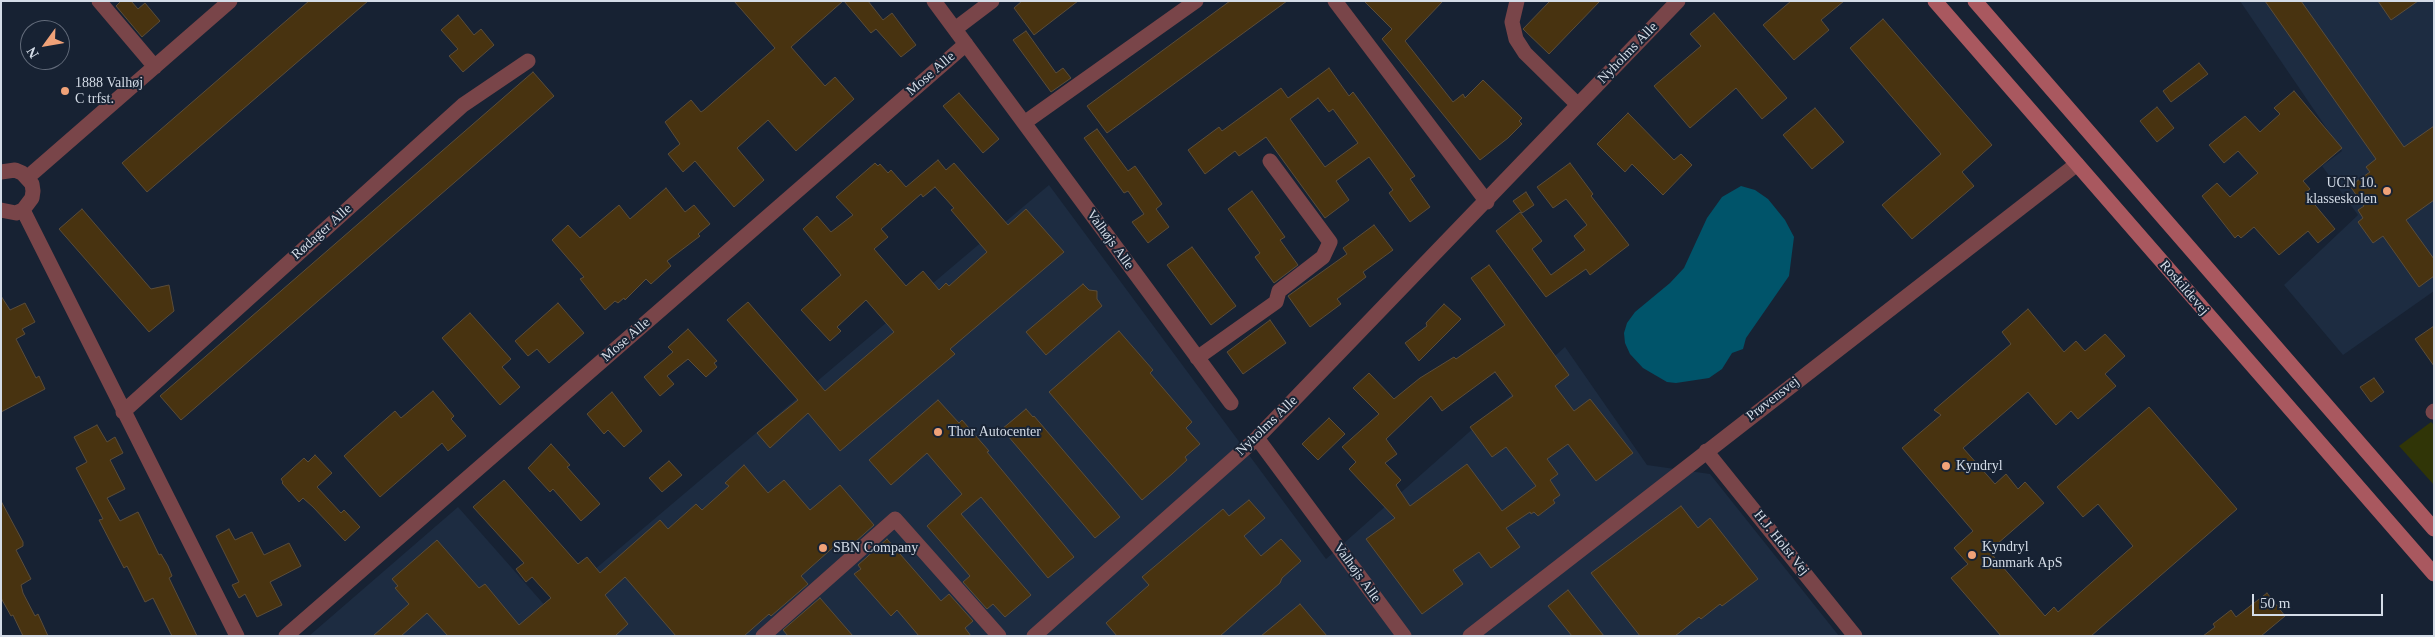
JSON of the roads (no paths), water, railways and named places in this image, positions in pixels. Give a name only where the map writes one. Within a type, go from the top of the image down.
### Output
[{"type":"main road","name":"Roskildevej","points":[[1935,1],[2434,574]]},
{"type":"main road","points":[[1975,1],[2434,529]]},
{"type":"street","points":[[99,1],[155,66]]},
{"type":"street","points":[[28,177],[230,1]]},
{"type":"street","name":"Valhøjs Alle","points":[[934,1],[1231,403]]},
{"type":"street","points":[[955,29],[992,1]]},
{"type":"street","points":[[1024,123],[1196,1]]},
{"type":"street","points":[[1335,1],[1486,202]]},
{"type":"street","points":[[1517,1],[1512,22],[1516,39],[1525,53],[1578,106]]},
{"type":"street","name":"Nyholms Alle","points":[[1034,636],[1257,438],[1678,1]]},
{"type":"street","name":"Mose Alle","points":[[286,636],[966,44]]},
{"type":"street","name":"Rødager Alle","points":[[123,412],[463,105],[528,62]]},
{"type":"street","points":[[1197,358],[1276,302],[1278,292],[1324,257],[1330,242],[1270,161]]},
{"type":"street","name":"Prøvensvej","points":[[1470,636],[2077,164]]},
{"type":"street","points":[[1,172],[15,170],[28,177],[33,191],[32,198],[23,210],[16,213],[1,210]]},
{"type":"street","points":[[23,210],[237,636]]},
{"type":"street","name":"Valhøjs Alle","points":[[1257,438],[1404,636]]},
{"type":"street","name":"H.J. Holst Vej","points":[[1706,451],[1855,636]]},
{"type":"street","points":[[763,636],[895,518],[999,636]]},
{"type":"place","name":"1888 Valhøj C trfst.","points":[[65,91]]},
{"type":"place","name":"UCN 10. klasseskolen","points":[[2387,191]]},
{"type":"place","name":"Thor Autocenter","points":[[938,432]]},
{"type":"place","name":"Kyndryl","points":[[1946,466]]},
{"type":"place","name":"SBN Company","points":[[823,548]]},
{"type":"place","name":"Kyndryl Danmark ApS","points":[[1972,555]]}]
